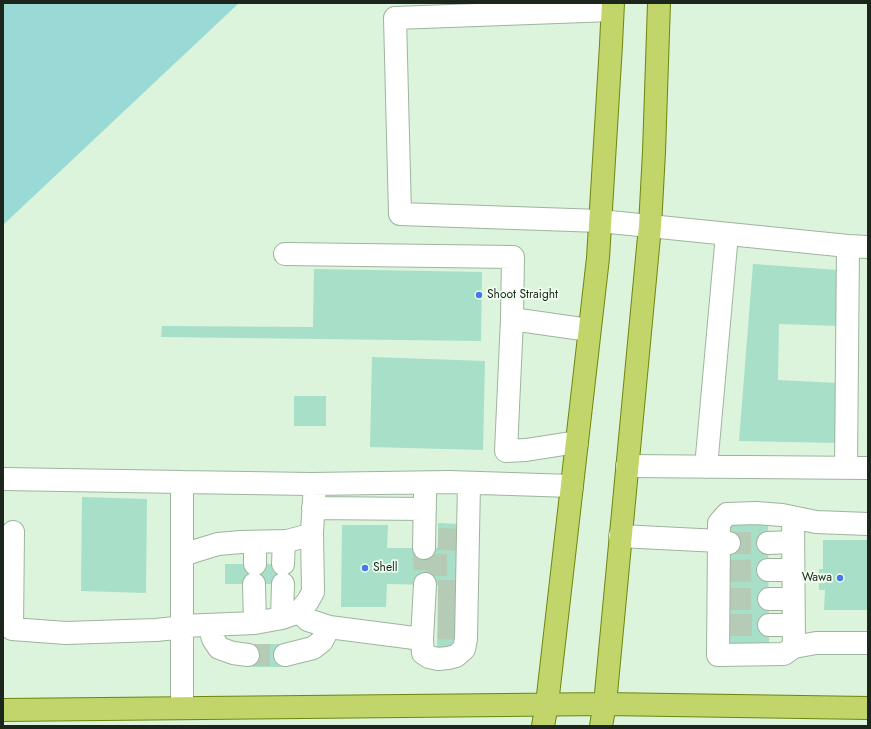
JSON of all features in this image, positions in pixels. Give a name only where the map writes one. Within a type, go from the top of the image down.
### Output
[{"type":"main road","points":[[601,726],[650,226],[659,3]]},
{"type":"main road","points":[[543,726],[598,258],[613,7]]},
{"type":"main road","points":[[3,710],[546,704],[868,708]]},
{"type":"main road","points":[[167,726],[177,719],[182,708]]},
{"type":"street","points":[[613,7],[395,18],[400,214],[600,221],[858,246],[846,468]]},
{"type":"street","points":[[706,467],[727,234]]},
{"type":"street","points":[[285,254],[513,257],[512,319],[506,451],[526,450],[577,442]]},
{"type":"street","points":[[512,319],[589,330]]},
{"type":"street","points":[[627,466],[868,468]]},
{"type":"street","points":[[3,479],[315,484],[425,482],[572,486]]},
{"type":"street","points":[[182,482],[182,708]]},
{"type":"street","points":[[425,482],[424,509],[429,542]]},
{"type":"street","points":[[291,615],[329,627],[429,610],[423,653],[429,657],[438,659],[456,656],[464,649],[464,540],[469,483]]},
{"type":"street","points":[[13,532],[12,629],[66,633],[156,630],[182,626],[255,623],[291,615],[308,601],[313,592],[312,532],[315,484]]},
{"type":"street","points":[[313,508],[424,509]]},
{"type":"street","points":[[868,524],[816,522],[782,515],[756,513],[727,514],[719,523],[724,542],[724,625],[718,654],[784,654],[794,648],[816,643],[868,643]]},
{"type":"street","points":[[793,518],[794,648]]},
{"type":"street","points":[[182,555],[218,544],[287,541],[306,536],[312,532]]},
{"type":"street","points":[[620,536],[724,542]]},
{"type":"street","points":[[284,541],[283,574],[291,615]]},
{"type":"street","points":[[255,542],[255,623]]},
{"type":"street","points":[[768,543],[793,542]]},
{"type":"street","points":[[768,570],[793,570]]},
{"type":"street","points":[[769,600],[793,600]]},
{"type":"street","points":[[209,625],[213,639],[219,648],[233,653],[248,654]]},
{"type":"street","points":[[769,625],[794,625]]},
{"type":"street","points":[[285,655],[313,648],[322,641],[329,627]]},
{"type":"water","points":[[3,3],[239,3],[3,225]]},
{"type":"building","points":[[753,264],[838,270],[837,326],[779,324],[778,380],[837,383],[836,443],[739,441]]},
{"type":"building","points":[[314,269],[482,272],[481,341],[161,337],[162,326],[313,327]]},
{"type":"building","points":[[372,357],[485,361],[483,450],[370,447]]},
{"type":"building","points":[[294,396],[326,396],[326,426],[294,426]]},
{"type":"building","points":[[82,497],[147,499],[146,593],[81,591]]},
{"type":"building","points":[[438,523],[461,524],[459,649],[437,649],[438,585],[387,584],[386,607],[341,607],[342,525],[388,525],[387,548],[438,548]]},
{"type":"building","points":[[768,524],[769,647],[730,648],[729,525]]},
{"type":"building","points":[[823,540],[868,540],[868,610],[824,610],[825,590],[819,590],[819,569],[823,569]]},
{"type":"building","points":[[225,564],[290,564],[290,584],[225,584]]},
{"type":"building","points":[[248,644],[285,644],[285,667],[247,667]]},
{"type":"tunnel","points":[[438,539],[460,540]]},
{"type":"tunnel","points":[[729,543],[768,543]]},
{"type":"tunnel","points":[[424,548],[425,584]]},
{"type":"tunnel","points":[[425,565],[460,565]]},
{"type":"tunnel","points":[[729,571],[768,570]]},
{"type":"tunnel","points":[[438,591],[460,591]]},
{"type":"tunnel","points":[[729,599],[769,599]]},
{"type":"tunnel","points":[[438,609],[460,609]]},
{"type":"tunnel","points":[[730,625],[769,625]]},
{"type":"tunnel","points":[[438,628],[459,629]]},
{"type":"tunnel","points":[[248,655],[285,655]]},
{"type":"place","name":"Shoot Straight","points":[[479,295]]},
{"type":"place","name":"Shell","points":[[365,568]]},
{"type":"place","name":"Wawa","points":[[840,578]]}]
